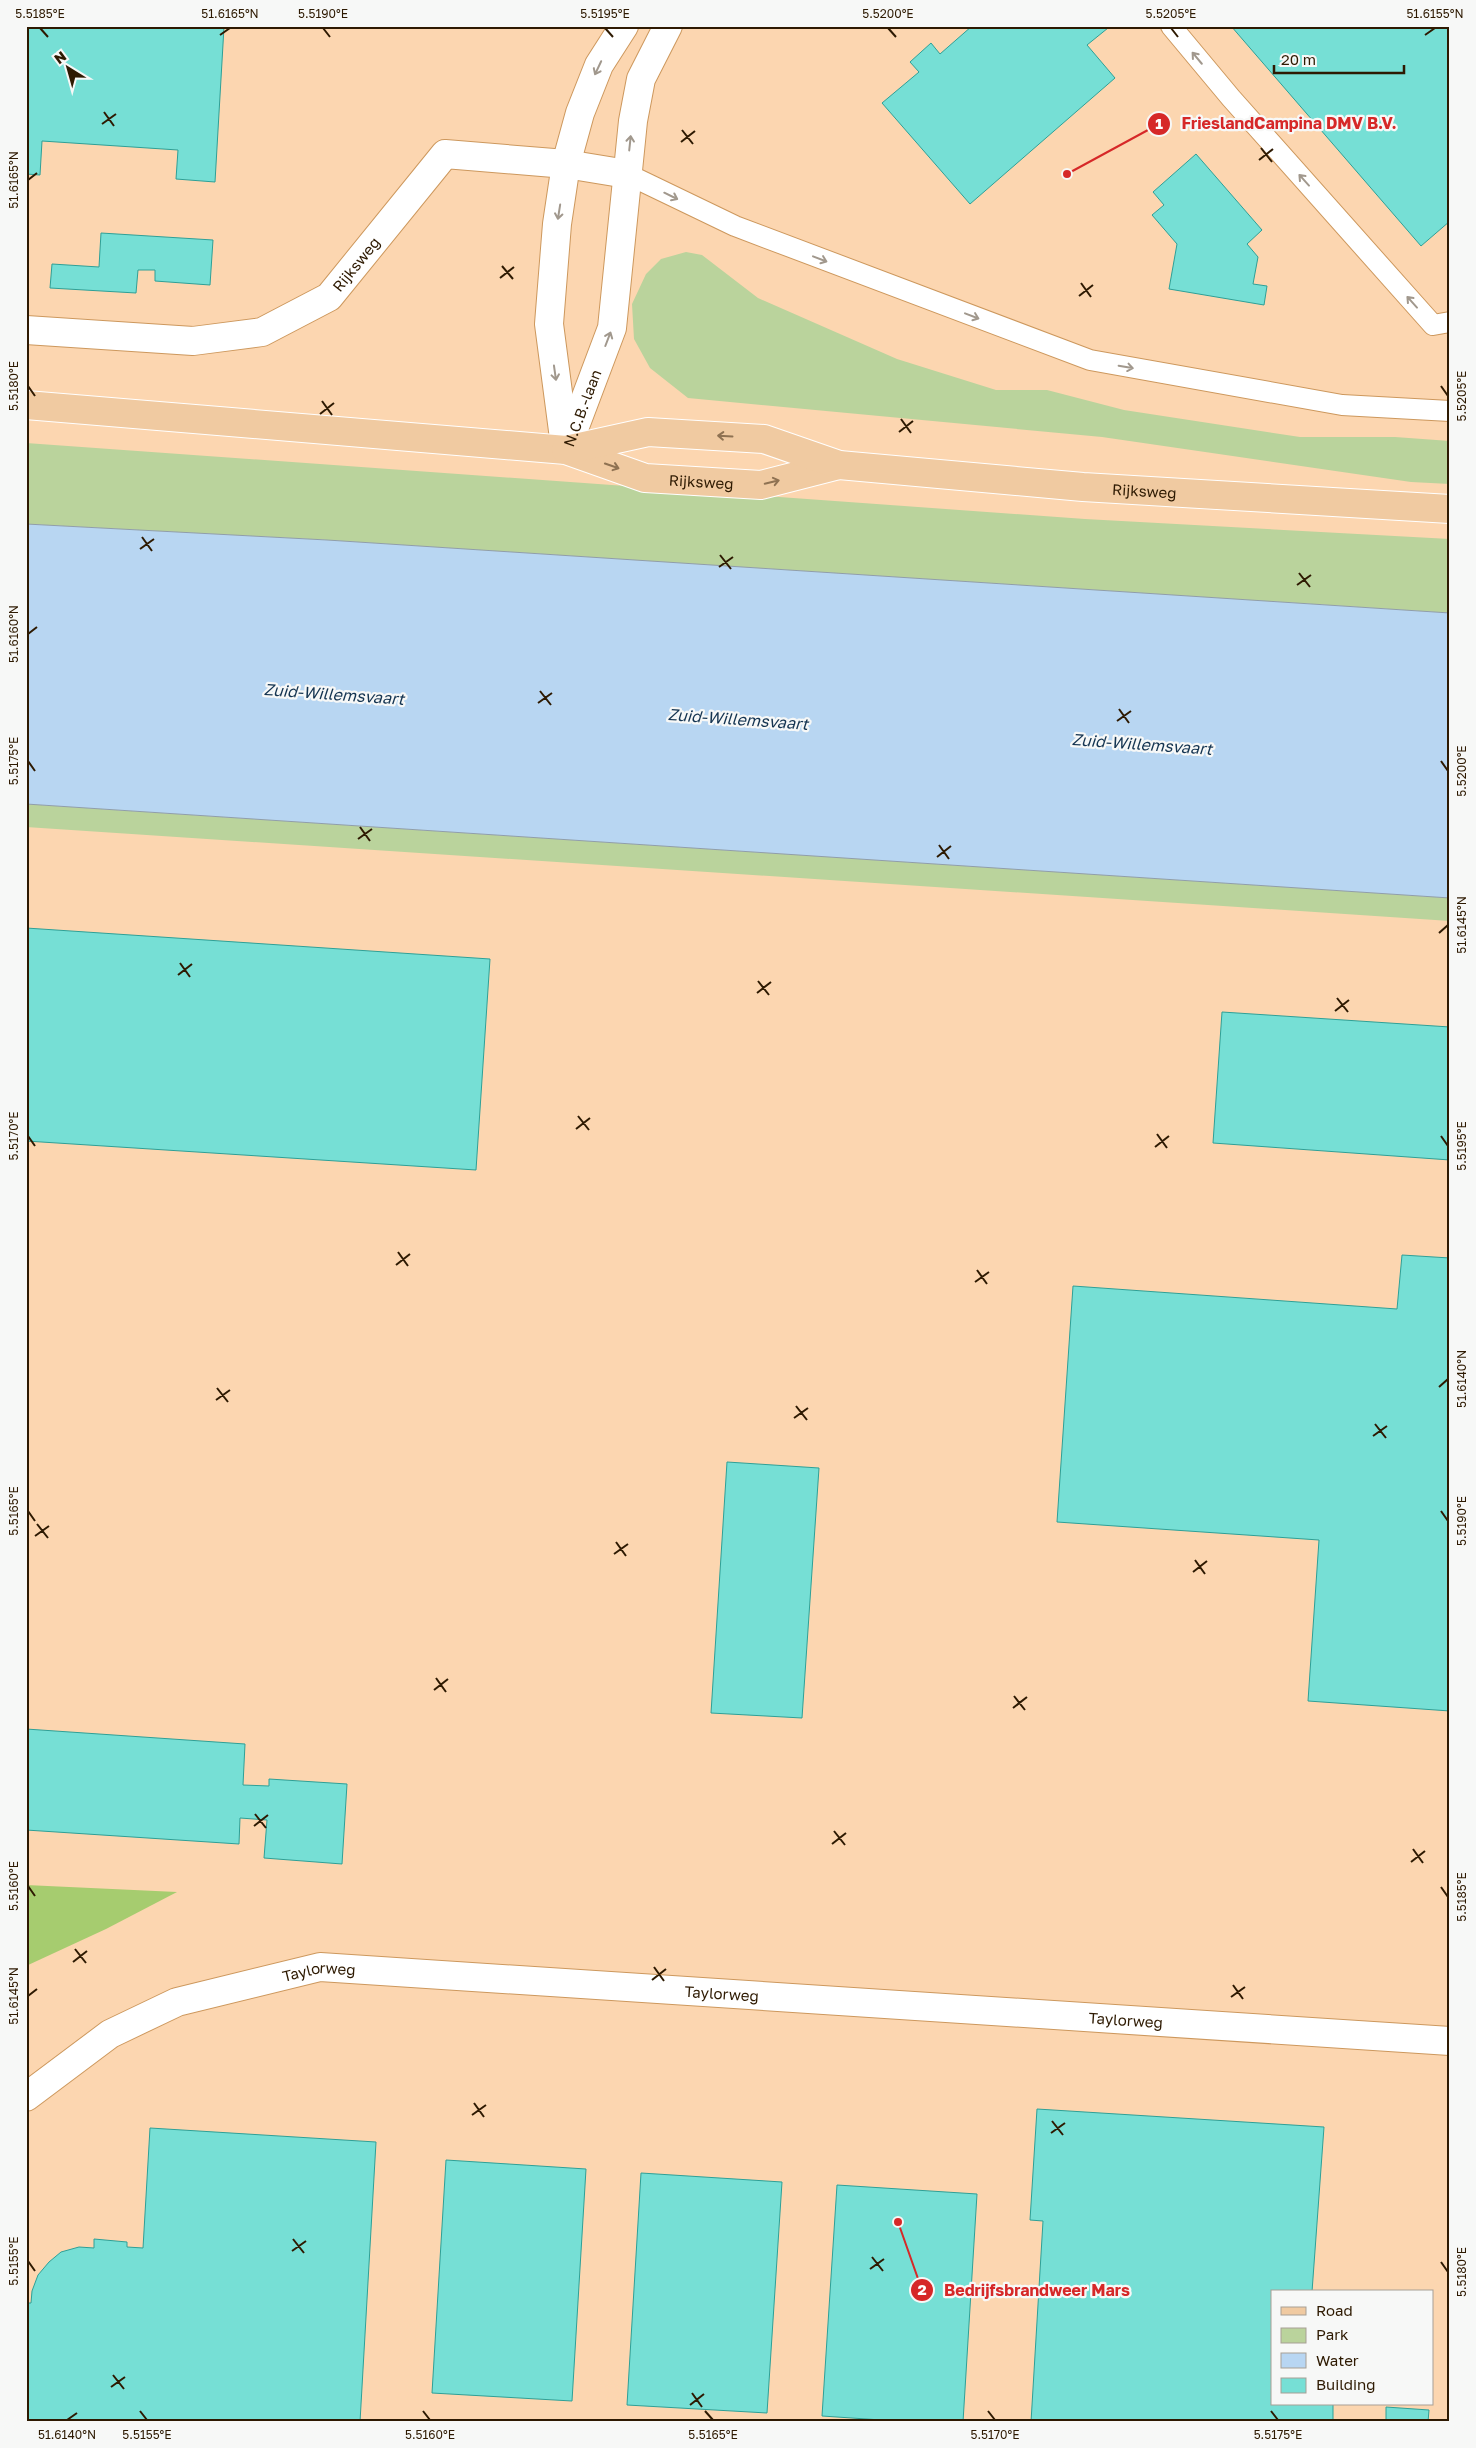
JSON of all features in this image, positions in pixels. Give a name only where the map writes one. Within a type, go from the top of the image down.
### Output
[{"type":"main road","name":"Rijksweg","points":[[26,405],[566,450],[645,478],[761,485],[839,465]]},
{"type":"main road","name":"Rijksweg","points":[[566,450],[648,432],[764,438],[839,465],[1083,487],[1450,509]]},
{"type":"street","name":"N.C.B.-laan","points":[[566,450],[548,324],[557,224],[566,164],[580,113],[598,65],[624,26]]},
{"type":"street","name":"N.C.B.-laan","points":[[566,450],[612,328],[633,121],[641,79],[668,26]]},
{"type":"street","name":"Rijksweg","points":[[26,330],[193,341],[262,332],[329,297],[445,154],[566,164],[627,174]]},
{"type":"street","name":"Taylorweg","points":[[26,2097],[110,2034],[177,2002],[320,1967],[1450,2041]]},
{"type":"lane","points":[[1171,26],[1231,98],[1433,325],[1450,322]]},
{"type":"lane","points":[[627,174],[735,226],[1090,360],[1342,405],[1450,411]]},
{"type":"shaded area","points":[[26,26],[1450,26],[1450,2422],[26,2422]]},
{"type":"green space","points":[[686,252],[702,255],[758,298],[897,359],[996,390],[1047,390],[1124,410],[1300,437],[1395,437],[1450,441],[1450,484],[1411,482],[1102,437],[688,398],[650,368],[634,339],[632,304],[646,274],[661,259]]},
{"type":"green space","points":[[26,443],[1085,519],[1450,539],[1450,613],[327,540],[26,524]]},
{"type":"green space","points":[[26,804],[1450,898],[1450,921],[26,827]]},
{"type":"green space","points":[[26,1885],[177,1892],[106,1929],[26,1966]]},
{"type":"water","name":"Zuid-Willemsvaart","points":[[26,524],[327,540],[1450,613],[1450,898],[26,804]]},
{"type":"building","points":[[26,26],[227,26],[224,27],[215,182],[176,179],[178,150],[42,141],[40,175],[26,174]]},
{"type":"building","points":[[972,26],[1106,26],[1108,28],[1087,45],[1115,78],[970,204],[882,103],[919,72],[910,62],[931,43],[940,54]]},
{"type":"building","points":[[1231,26],[1450,26],[1450,221],[1421,246]]},
{"type":"building","points":[[1196,154],[1262,230],[1247,244],[1258,257],[1253,284],[1267,286],[1264,305],[1169,289],[1177,244],[1152,215],[1164,205],[1153,192]]},
{"type":"building","points":[[101,233],[213,240],[210,285],[155,281],[155,270],[138,270],[136,293],[50,288],[52,264],[99,267]]},
{"type":"building","points":[[26,928],[490,959],[476,1170],[26,1141]]},
{"type":"building","points":[[1222,1012],[1450,1027],[1450,1160],[1213,1143]]},
{"type":"building","points":[[1402,1255],[1450,1258],[1450,1711],[1308,1701],[1319,1540],[1057,1522],[1073,1286],[1397,1309]]},
{"type":"building","points":[[727,1462],[819,1468],[802,1718],[711,1713]]},
{"type":"building","points":[[26,1729],[245,1744],[243,1785],[269,1786],[269,1779],[347,1784],[342,1864],[264,1858],[267,1820],[240,1818],[239,1844],[26,1830]]},
{"type":"building","points":[[1037,2109],[1324,2127],[1312,2290],[1271,2290],[1271,2406],[1333,2406],[1333,2422],[1031,2422],[1043,2221],[1030,2220]]},
{"type":"building","points":[[150,2128],[376,2142],[360,2422],[26,2422],[26,2303],[31,2303],[32,2291],[38,2275],[61,2252],[79,2247],[94,2248],[94,2239],[127,2242],[127,2247],[143,2248]]},
{"type":"building","points":[[446,2160],[586,2169],[572,2401],[432,2393]]},
{"type":"building","points":[[641,2173],[782,2182],[767,2413],[627,2405]]},
{"type":"building","points":[[837,2185],[977,2194],[963,2422],[911,2422],[822,2416]]},
{"type":"building","points":[[1386,2407],[1429,2410],[1428,2422],[1386,2422]]},
{"type":"place","name":"FrieslandCampina DMV B.V.","points":[[1067,174]]},
{"type":"place","name":"Bedrijfsbrandweer Mars","points":[[898,2222]]}]
